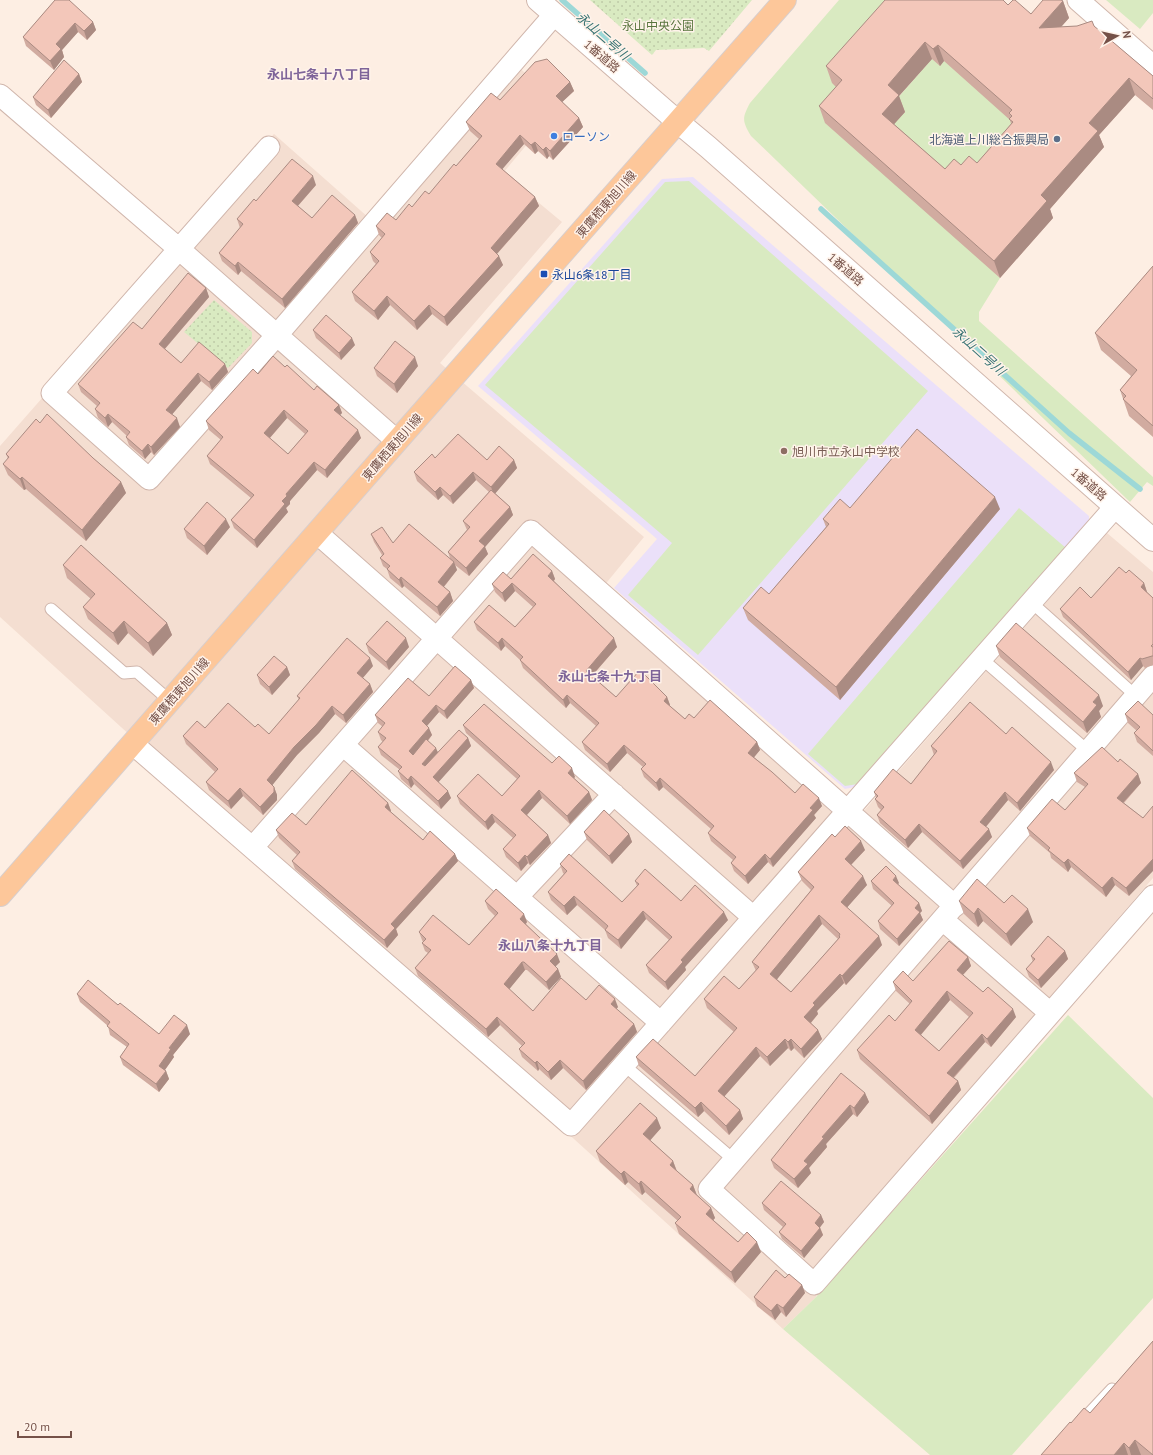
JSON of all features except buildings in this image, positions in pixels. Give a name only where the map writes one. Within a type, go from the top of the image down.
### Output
[{"type":"main road","name":"東鷹栖東旭川線","points":[[0,895],[785,0]]},
{"type":"street","name":"1番道路","points":[[538,0],[708,147],[1115,507],[1151,535]]},
{"type":"street","points":[[1078,0],[1153,66]]},
{"type":"street","points":[[269,146],[52,393],[149,479],[277,335],[554,15]]},
{"type":"street","points":[[0,95],[179,249],[397,441]]},
{"type":"street","points":[[133,744],[571,1125],[1115,507]]},
{"type":"street","points":[[253,848],[531,531],[847,810],[1050,1013]]},
{"type":"street","points":[[317,533],[753,917]]},
{"type":"street","points":[[1153,676],[708,1190],[814,1284],[1153,896]]},
{"type":"street","points":[[343,745],[518,896],[661,1023]]},
{"type":"street","points":[[518,896],[614,794]]},
{"type":"lane","points":[[1030,602],[1136,696]]},
{"type":"lane","points":[[52,609],[124,673],[137,672],[170,701]]},
{"type":"lane","points":[[981,658],[1088,751]]},
{"type":"lane","points":[[624,1065],[734,1160]]},
{"type":"lane","points":[[1072,1432],[1121,1379]]},
{"type":"shaded area","points":[[509,59],[561,104],[503,173],[562,222],[440,363],[644,537],[594,598],[849,828],[1107,533],[1153,572],[1153,878],[819,1264],[816,1297],[783,1329],[0,617],[0,446],[274,134],[369,218]]},
{"type":"shaded area","name":"旭川市立永山中学校","points":[[693,177],[1089,516],[1089,525],[859,786],[845,789],[614,588],[657,539],[478,386],[662,179]]},
{"type":"green space","name":"永山中央公園","points":[[590,0],[752,0],[709,51],[704,48],[656,50],[652,55]]},
{"type":"green space","points":[[839,0],[906,0],[848,97],[1000,278],[979,312],[979,321],[1153,477],[1153,486],[1147,482],[1130,502],[751,136],[744,120],[744,116],[750,103]]},
{"type":"green space","points":[[1106,0],[1153,0],[1153,13],[1140,29]]},
{"type":"green space","points":[[932,59],[946,59],[1018,127],[951,186],[889,131],[894,102]]},
{"type":"green space","points":[[689,181],[928,391],[698,655],[628,595],[672,543],[485,385],[665,182]]},
{"type":"green space","points":[[214,300],[252,332],[252,343],[228,368],[184,332]]},
{"type":"green space","points":[[1019,508],[1066,548],[858,784],[845,786],[808,754]]},
{"type":"green space","points":[[1068,1015],[1153,1098],[1153,1298],[1012,1455],[930,1455],[783,1329],[816,1297]]},
{"type":"waterway","name":"永山二号川","points":[[562,0],[645,73]]},
{"type":"waterway","name":"永山二号川","points":[[821,209],[1069,433],[1140,489]]},
{"type":"place","name":"ローソン","points":[[554,136]]},
{"type":"place","name":"北海道上川総合振興局","points":[[1057,139]]},
{"type":"place","name":"永山6条18丁目","points":[[544,274]]},
{"type":"place","name":"旭川市立永山中学校","points":[[784,451]]},
{"type":"district","name":"永山七条十八丁目","points":[[319,74]]},
{"type":"district","name":"永山七条十九丁目","points":[[610,676]]},
{"type":"district","name":"永山八条十九丁目","points":[[550,945]]}]
